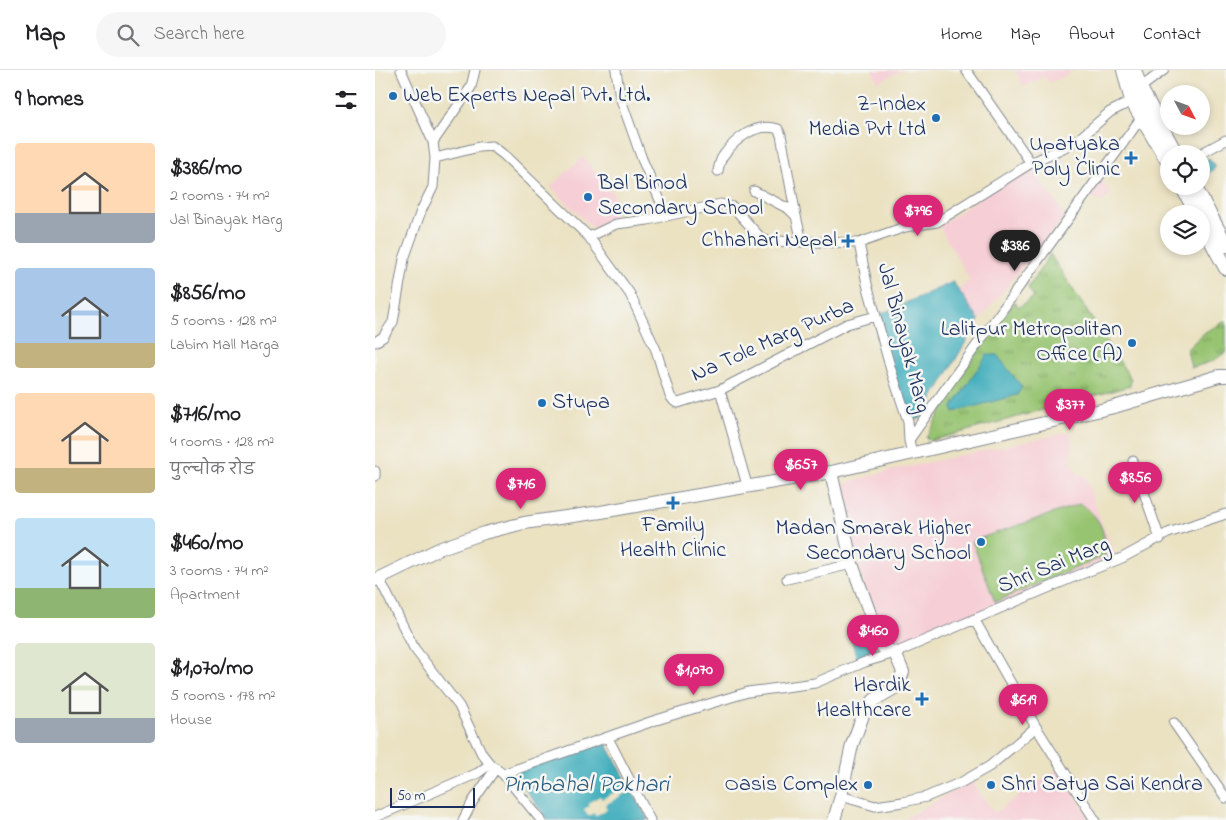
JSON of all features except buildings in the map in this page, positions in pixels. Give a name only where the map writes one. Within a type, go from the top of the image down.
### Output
[{"type":"main road","points":[[1124,70],[1132,101],[1160,149]]},
{"type":"main road","points":[[1134,70],[1140,88],[1171,145]]},
{"type":"main road","points":[[1199,195],[1226,245]]},
{"type":"main road","points":[[1210,239],[1226,268]]},
{"type":"main road","points":[[377,579],[441,548],[484,533],[524,523],[601,512],[831,472],[1114,407],[1224,374]]},
{"type":"main road","points":[[831,472],[852,564],[882,647],[895,653],[901,665],[902,677],[898,686],[874,700],[865,710],[853,745],[834,820]]},
{"type":"street","points":[[375,342],[383,336],[393,322],[404,259],[421,212],[433,187],[435,158],[433,142],[401,70]]},
{"type":"street","points":[[433,142],[471,87],[475,70]]},
{"type":"street","points":[[616,70],[620,97],[642,159],[667,216]]},
{"type":"street","points":[[966,70],[1031,162]]},
{"type":"street","points":[[1140,88],[1164,70]]},
{"type":"street","name":"Jal Binayak Marg","points":[[912,454],[908,420],[891,370],[867,284],[859,243],[905,227],[937,222],[1031,162],[1079,139],[1110,112],[1132,101]]},
{"type":"street","points":[[909,440],[1010,297],[1141,118]]},
{"type":"street","points":[[718,171],[722,157],[741,136],[758,128],[778,129],[781,135],[801,242]]},
{"type":"street","points":[[1210,149],[1226,140]]},
{"type":"street","name":"Na Tole Marg Purba","points":[[435,158],[479,147],[492,146],[504,155],[589,237],[630,294],[656,350],[670,396],[678,403],[720,390],[847,324],[876,316]]},
{"type":"street","points":[[754,191],[789,209],[797,216]]},
{"type":"street","points":[[589,237],[616,224],[648,220],[721,204],[733,207],[760,237],[768,241],[859,243]]},
{"type":"street","points":[[720,390],[747,486]]},
{"type":"street","points":[[1133,461],[1160,539]]},
{"type":"street","points":[[375,470],[375,476]]},
{"type":"street","name":"Shri Sai Marg","points":[[375,817],[478,772],[608,738],[653,721],[748,692],[815,683],[865,662],[895,653],[1122,558],[1169,534],[1226,514]]},
{"type":"street","points":[[787,580],[852,564]]},
{"type":"street","points":[[377,579],[413,648],[459,706],[475,742],[541,820]]},
{"type":"street","points":[[974,619],[1036,727],[1095,820]]},
{"type":"street","points":[[1173,723],[1226,798]]},
{"type":"street","points":[[841,796],[875,806],[926,797],[962,782],[990,766],[1036,727]]},
{"type":"street","points":[[608,738],[650,820]]},
{"type":"street","points":[[463,820],[473,801],[496,768]]},
{"type":"shaded area","points":[[872,70],[903,70],[878,82]]},
{"type":"shaded area","points":[[1015,70],[1069,70],[1070,74],[1049,83],[1045,76],[1023,87]]},
{"type":"shaded area","name":"Bal Binod Secondary School","points":[[583,157],[623,207],[597,232],[550,187]]},
{"type":"shaded area","points":[[1029,164],[1066,216],[979,320],[958,291],[970,280],[939,226]]},
{"type":"shaded area","points":[[1099,177],[1111,193],[1103,202],[1087,195]]},
{"type":"shaded area","name":"Madan Smarak Higher Secondary School","points":[[1070,432],[1072,443],[1071,460],[1077,474],[1085,475],[1103,527],[1117,556],[899,646],[880,641],[837,486],[888,471]]},
{"type":"shaded area","points":[[1058,769],[1091,820],[906,820],[906,818],[972,781],[994,813]]},
{"type":"green space","points":[[1050,254],[1131,379],[1130,386],[930,441],[926,437],[960,378],[983,345],[1015,302],[1019,307],[1034,297],[1028,288]]},
{"type":"green space","points":[[1226,321],[1226,352],[1213,361],[1191,368],[1187,349],[1205,332]]},
{"type":"green space","points":[[1080,504],[1093,514],[1101,526],[1105,540],[1105,556],[995,602],[972,541]]},
{"type":"water","points":[[1210,159],[1216,167],[1210,172]]},
{"type":"water","points":[[953,282],[979,320],[921,418],[908,421],[876,316]]},
{"type":"water","points":[[987,355],[997,355],[1022,387],[1017,395],[954,412],[952,408]]},
{"type":"water","points":[[870,632],[877,652],[857,659],[851,639]]},
{"type":"water","name":"Pimbahal Pokhari","points":[[605,741],[648,820],[548,820],[524,788],[516,771]]},
{"type":"pier","points":[[628,785],[631,790],[605,805],[607,809],[595,816],[594,813],[588,816],[584,809],[590,806],[588,803],[600,796],[602,799]]},
{"type":"place","name":"Web Experts Nepal Pvt. Ltd.","points":[[393,96]]},
{"type":"place","name":"Z-Index Media Pvt Ltd","points":[[936,118]]},
{"type":"place","name":"Upatyaka Poly Clinic","points":[[1131,158]]},
{"type":"place","name":"Bal Binod Secondary School","points":[[588,197]]},
{"type":"place","name":"Chhahari Nepal","points":[[848,241]]},
{"type":"place","name":"Lalitpur Metropolitan Office (A)","points":[[1132,343]]},
{"type":"place","name":"Stupa","points":[[542,403]]},
{"type":"place","name":"Family Health Clinic","points":[[673,503]]},
{"type":"place","name":"Madan Smarak Higher Secondary School","points":[[981,542]]},
{"type":"place","name":"Hardik Healthcare","points":[[922,699]]},
{"type":"place","name":"Oasis Complex","points":[[868,785]]},
{"type":"place","name":"Shri Satya Sai Kendra","points":[[991,785]]}]
